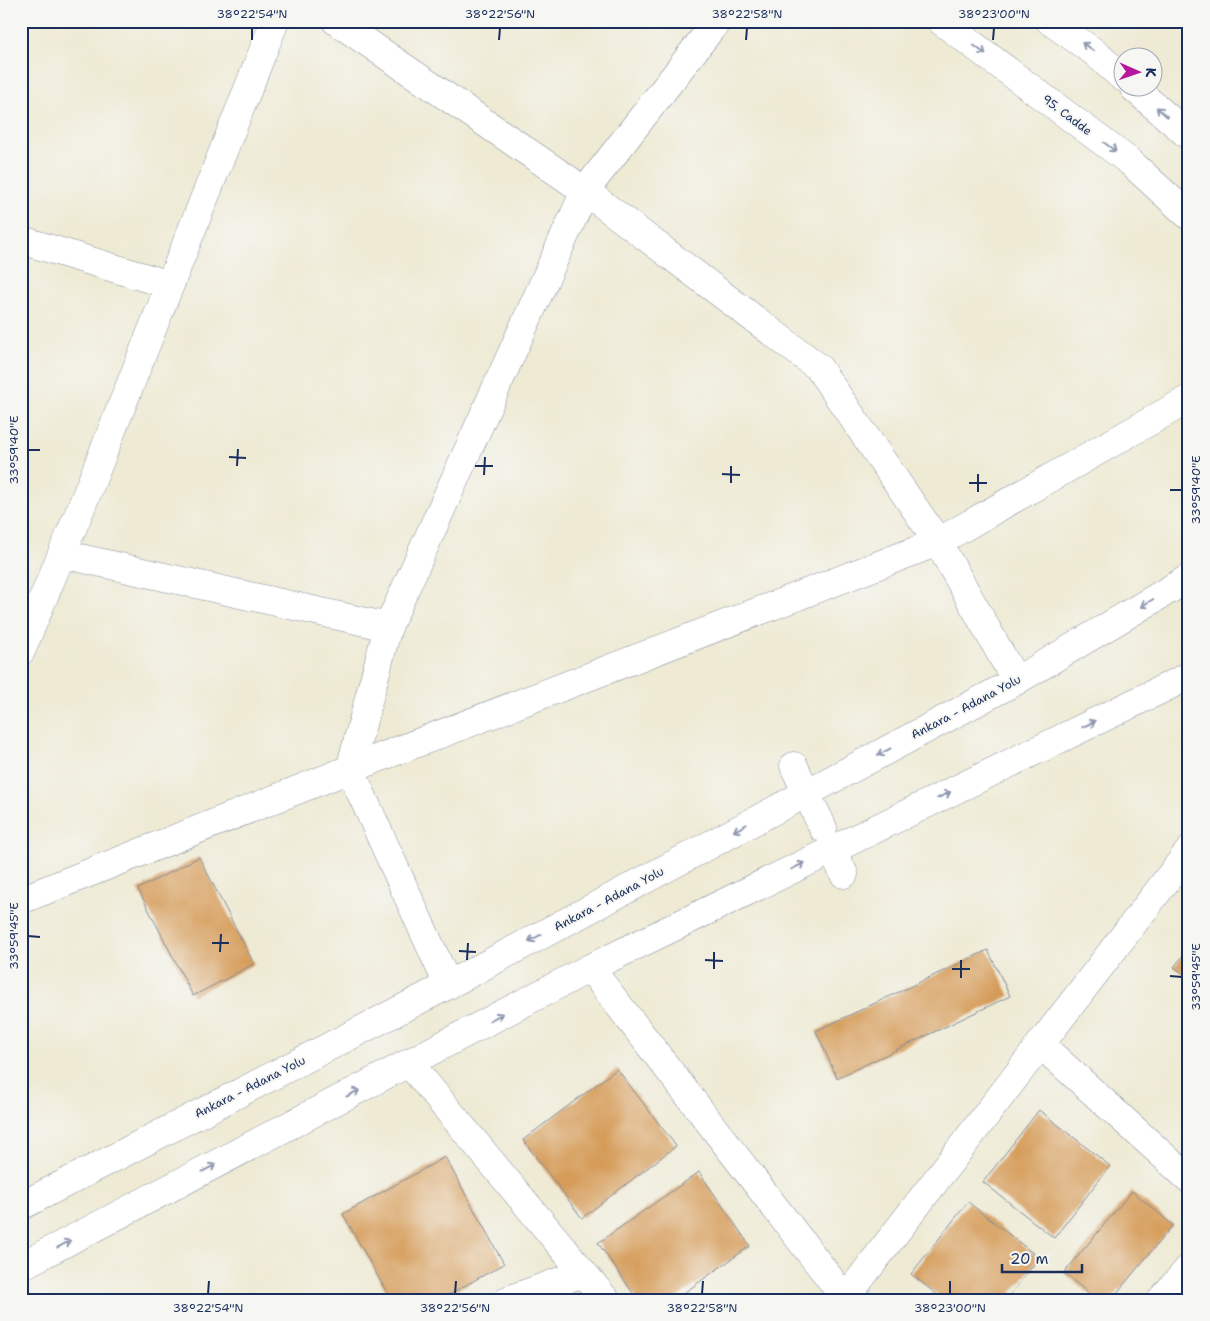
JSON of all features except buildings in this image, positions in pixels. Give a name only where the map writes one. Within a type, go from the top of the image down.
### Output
[{"type":"main road","points":[[21,651],[62,554],[275,21]]},
{"type":"main road","points":[[336,21],[585,191],[818,367],[938,542],[1016,681]]},
{"type":"main road","points":[[448,985],[350,768],[388,627],[585,191],[717,21]]},
{"type":"main road","name":"95. Cadde","points":[[940,21],[1130,162],[1189,216]]},
{"type":"main road","points":[[1050,21],[1094,52],[1112,68]]},
{"type":"main road","points":[[1145,98],[1189,136]]},
{"type":"main road","points":[[21,240],[170,285]]},
{"type":"main road","points":[[21,900],[350,768],[938,542],[1189,399]]},
{"type":"main road","points":[[62,554],[388,627]]},
{"type":"main road","name":"Ankara - Adana Yolu","points":[[21,1206],[448,985],[1016,681],[1189,578]]},
{"type":"main road","points":[[21,1266],[590,968],[1163,687],[1189,676]]},
{"type":"main road","points":[[590,968],[844,1299],[1189,851]]},
{"type":"main road","points":[[1040,1044],[1189,1179]]},
{"type":"main road","points":[[409,1063],[606,1300]]},
{"type":"main road","points":[[1161,1300],[1189,1268]]},
{"type":"main road","points":[[508,1300],[583,1273]]}]
